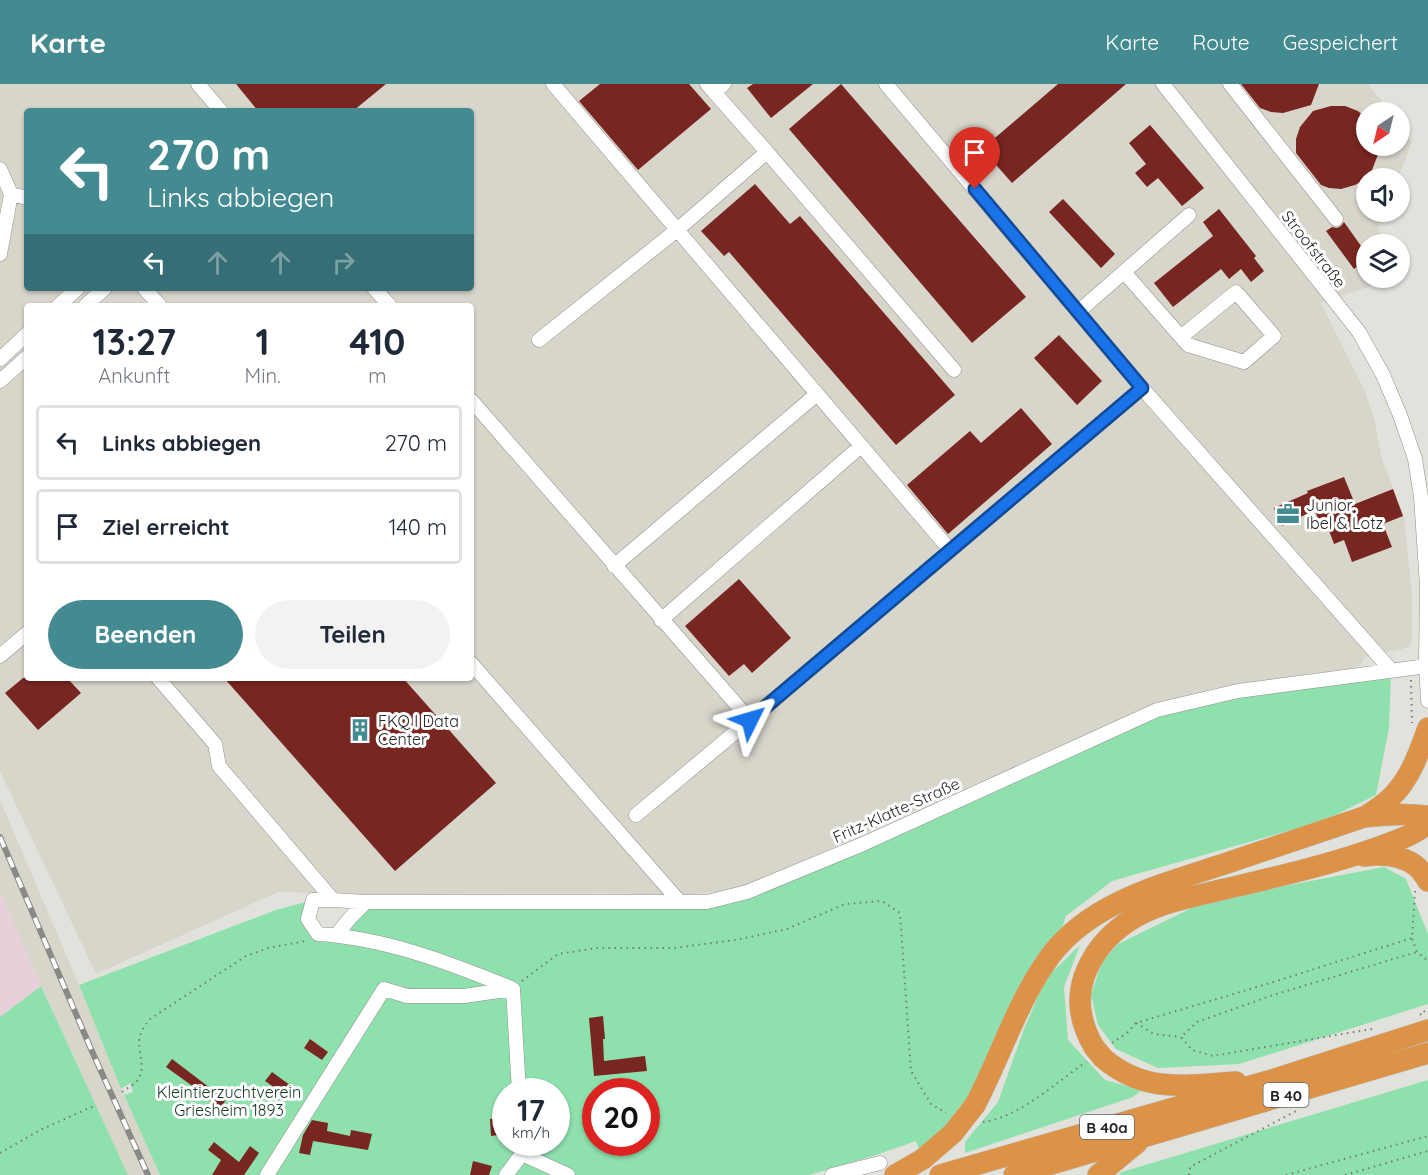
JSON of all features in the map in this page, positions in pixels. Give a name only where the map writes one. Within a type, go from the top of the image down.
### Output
[{"type":"highway","points":[[1364,817],[1396,792],[1414,765],[1420,730]]},
{"type":"highway","points":[[887,1169],[923,1159],[953,1125],[975,1114],[1014,1020],[1040,972],[1068,937],[1102,911],[1146,891],[1364,817],[1389,813],[1428,816]]},
{"type":"highway","points":[[1275,1079],[1176,1086],[1158,1084],[1127,1075],[1113,1067],[1099,1052],[1082,1022],[1080,994],[1083,980],[1095,954],[1114,933],[1127,922],[1142,914],[1180,900],[1352,857],[1413,834],[1428,823]]},
{"type":"highway","points":[[1352,857],[1374,855],[1402,859],[1416,865],[1422,883]]},
{"type":"highway","name":"B 40","points":[[1275,1079],[1425,1021]]},
{"type":"highway","name":"B 40","points":[[1144,1137],[1428,1053]]},
{"type":"highway","name":"B 40a","points":[[940,1175],[1275,1079]]},
{"type":"highway","points":[[1098,1175],[1144,1137]]},
{"type":"highway","name":"B 40a","points":[[1014,1175],[1144,1137]]},
{"type":"street","points":[[198,84],[218,108]]},
{"type":"street","points":[[886,84],[1142,388],[1391,670]]},
{"type":"street","name":"Stroofstraße","points":[[1163,84],[1359,332],[1383,375],[1400,415],[1414,459],[1421,497],[1427,586],[1428,701]]},
{"type":"street","points":[[1230,84],[1336,219]]},
{"type":"street","points":[[560,86],[677,230],[950,550]]},
{"type":"street","points":[[715,87],[767,152],[954,370]]},
{"type":"street","points":[[539,340],[677,230],[767,152]]},
{"type":"street","points":[[0,169],[11,194],[0,254]]},
{"type":"street","points":[[11,194],[24,197]]},
{"type":"street","points":[[1078,312],[1189,215]]},
{"type":"street","points":[[1124,272],[1188,345],[1244,362],[1274,336],[1236,292],[1181,337]]},
{"type":"street","points":[[61,303],[75,291]]},
{"type":"street","points":[[88,303],[102,291]]},
{"type":"street","points":[[147,291],[157,303]]},
{"type":"street","points":[[377,291],[387,303]]},
{"type":"street","points":[[0,359],[24,337]]},
{"type":"street","points":[[0,381],[24,360]]},
{"type":"street","points":[[636,816],[1142,388]]},
{"type":"street","points":[[614,566],[817,394]]},
{"type":"street","points":[[474,403],[750,720]]},
{"type":"street","points":[[661,620],[861,446]]},
{"type":"street","points":[[0,656],[24,636]]},
{"type":"street","points":[[474,666],[679,901]]},
{"type":"street","name":"Fritz-Klatte-Straße","points":[[318,934],[308,920],[313,900],[707,902],[747,892],[863,844],[1157,711],[1238,691],[1426,666]]},
{"type":"street","points":[[161,681],[215,744],[219,766],[333,900]]},
{"type":"street","points":[[336,935],[366,902]]},
{"type":"street","points":[[318,934],[336,935],[399,948],[513,989]]},
{"type":"street","points":[[267,1175],[384,988],[407,996],[464,996],[513,989]]},
{"type":"street","points":[[513,989],[518,1078]]},
{"type":"street","points":[[506,1175],[518,1156]]},
{"type":"street","points":[[534,1156],[568,1175]]},
{"type":"street","points":[[831,1175],[887,1169]]},
{"type":"path","points":[[1411,668],[1420,730]]},
{"type":"path","points":[[1422,883],[1412,938],[1417,952],[1428,961]]},
{"type":"path","points":[[513,989],[558,954],[597,948],[674,948],[735,940],[788,929],[845,904],[882,901],[900,914],[911,1071],[932,1104],[953,1125]]},
{"type":"path","points":[[122,1092],[135,1083],[140,1076],[142,1069],[140,1034],[150,1019],[246,956],[268,948],[305,941],[318,934]]},
{"type":"path","points":[[975,1114],[994,1120],[1017,1111],[1127,1033],[1136,1023],[1412,938]]},
{"type":"path","points":[[1136,1023],[1154,1034],[1181,1036],[1197,1022],[1273,994],[1417,952]]},
{"type":"path","points":[[1181,1036],[1192,1050],[1213,1056],[1375,1029]]},
{"type":"path","points":[[0,1153],[40,1130],[96,1105]]},
{"type":"path","points":[[1190,1175],[1190,1167],[1298,1110]]},
{"type":"path","points":[[1286,1175],[1428,1136]]},
{"type":"path","points":[[1345,1175],[1428,1151]]},
{"type":"shaded area","points":[[0,84],[1368,84],[1382,102],[1356,102],[1356,156],[1407,156],[1402,168],[1356,168],[1356,222],[1381,222],[1378,229],[1380,234],[1356,234],[1356,288],[1365,288],[1321,303],[1365,391],[1374,418],[1382,459],[1404,516],[1412,593],[1410,646],[1365,657],[1361,665],[1354,668],[1238,684],[1163,702],[756,882],[725,891],[684,895],[278,892],[96,974],[0,771]]},
{"type":"shaded area","points":[[0,800],[121,1089],[160,1175],[128,1175],[0,892]]},
{"type":"shaded area","points":[[0,892],[41,986],[0,1017]]},
{"type":"green space","name":"Kleintierzuchtverein Griesheim 1893","points":[[1391,670],[1389,728],[1376,795],[1323,821],[1112,881],[1066,916],[1053,953],[985,1086],[923,1159],[916,1141],[809,1175],[160,1175],[124,1095],[133,1092],[130,1083],[121,1089],[79,985],[276,910],[313,900],[308,920],[318,934],[336,935],[366,902],[679,901],[747,892],[1157,710]]},
{"type":"green space","points":[[1384,867],[1406,879],[1428,934],[1428,1004],[1239,1064],[1158,1068],[1116,1049],[1098,1025],[1091,995],[1102,962],[1118,944],[1206,901]]},
{"type":"green space","points":[[1080,945],[1064,987],[1068,1040],[1105,1080],[1142,1090],[1133,1097],[965,1153],[965,1142],[998,1102],[1024,1029],[1046,978]]},
{"type":"green space","points":[[41,986],[128,1175],[0,1175],[0,1017]]},
{"type":"green space","points":[[1428,1080],[1428,1175],[1118,1175],[1122,1172]]},
{"type":"building","points":[[236,84],[386,84],[357,108],[256,108]]},
{"type":"building","points":[[600,84],[689,84],[711,109],[638,170],[579,101]]},
{"type":"building","points":[[753,84],[813,84],[771,118],[747,88]]},
{"type":"building","points":[[841,84],[1026,297],[972,343],[789,129]]},
{"type":"building","points":[[1058,84],[1126,84],[1012,183],[982,149]]},
{"type":"building","points":[[1241,84],[1319,84],[1311,105],[1283,113],[1260,108]]},
{"type":"building","points":[[1331,106],[1345,106],[1356,110],[1356,156],[1377,156],[1373,168],[1356,168],[1356,184],[1341,189],[1321,185],[1296,153],[1296,139],[1300,127],[1313,111]]},
{"type":"building","points":[[1150,125],[1204,188],[1182,206],[1158,178],[1147,187],[1135,173],[1146,164],[1129,143]]},
{"type":"building","points":[[755,184],[790,224],[800,216],[955,395],[896,445],[729,252],[724,256],[701,231]]},
{"type":"building","points":[[1063,199],[1115,254],[1101,268],[1049,212]]},
{"type":"building","points":[[1219,209],[1256,256],[1254,258],[1264,271],[1251,282],[1241,269],[1229,279],[1221,269],[1173,307],[1154,283],[1213,236],[1203,222]]},
{"type":"building","points":[[1344,222],[1356,239],[1356,268],[1354,269],[1326,231],[1332,227],[1341,226]]},
{"type":"building","points":[[1059,335],[1102,381],[1077,405],[1034,358]]},
{"type":"building","points":[[1021,408],[1052,444],[948,534],[907,485],[970,431],[981,443]]},
{"type":"building","points":[[1344,477],[1355,504],[1393,489],[1403,516],[1383,524],[1392,547],[1352,562],[1344,540],[1334,544],[1324,517],[1318,519],[1315,510],[1282,526],[1274,508],[1308,493],[1307,491]]},
{"type":"building","points":[[739,579],[791,638],[752,673],[744,664],[729,676],[685,626]]},
{"type":"building","points":[[24,678],[24,681],[70,681],[81,693],[38,730],[5,693]]},
{"type":"building","name":"FKQ I Data Center","points":[[227,681],[406,681],[496,783],[395,871]]},
{"type":"building","points":[[603,1016],[604,1061],[645,1056],[647,1071],[594,1076],[589,1018]]},
{"type":"building","points":[[310,1039],[328,1052],[322,1060],[304,1048]]},
{"type":"building","points":[[172,1059],[226,1100],[220,1108],[166,1067]]},
{"type":"building","points":[[272,1072],[294,1088],[288,1097],[265,1081]]},
{"type":"building","points":[[490,1119],[492,1119],[491,1136]]},
{"type":"building","points":[[312,1120],[328,1123],[327,1131],[350,1136],[351,1130],[372,1134],[368,1150],[313,1141],[310,1155],[299,1153],[303,1135]]},
{"type":"building","points":[[214,1142],[239,1162],[250,1146],[259,1153],[244,1175],[212,1175],[221,1160],[208,1150]]},
{"type":"building","points":[[473,1161],[492,1166],[489,1175],[470,1175]]},
{"type":"railway","points":[[0,837],[148,1175]]},
{"type":"place","name":"Junior, Ibel & Lotz","points":[[1288,514]]},
{"type":"place","name":"FKQ I Data Center","points":[[360,730]]},
{"type":"route","points":[[750,720],[1142,388],[975,189]]}]
